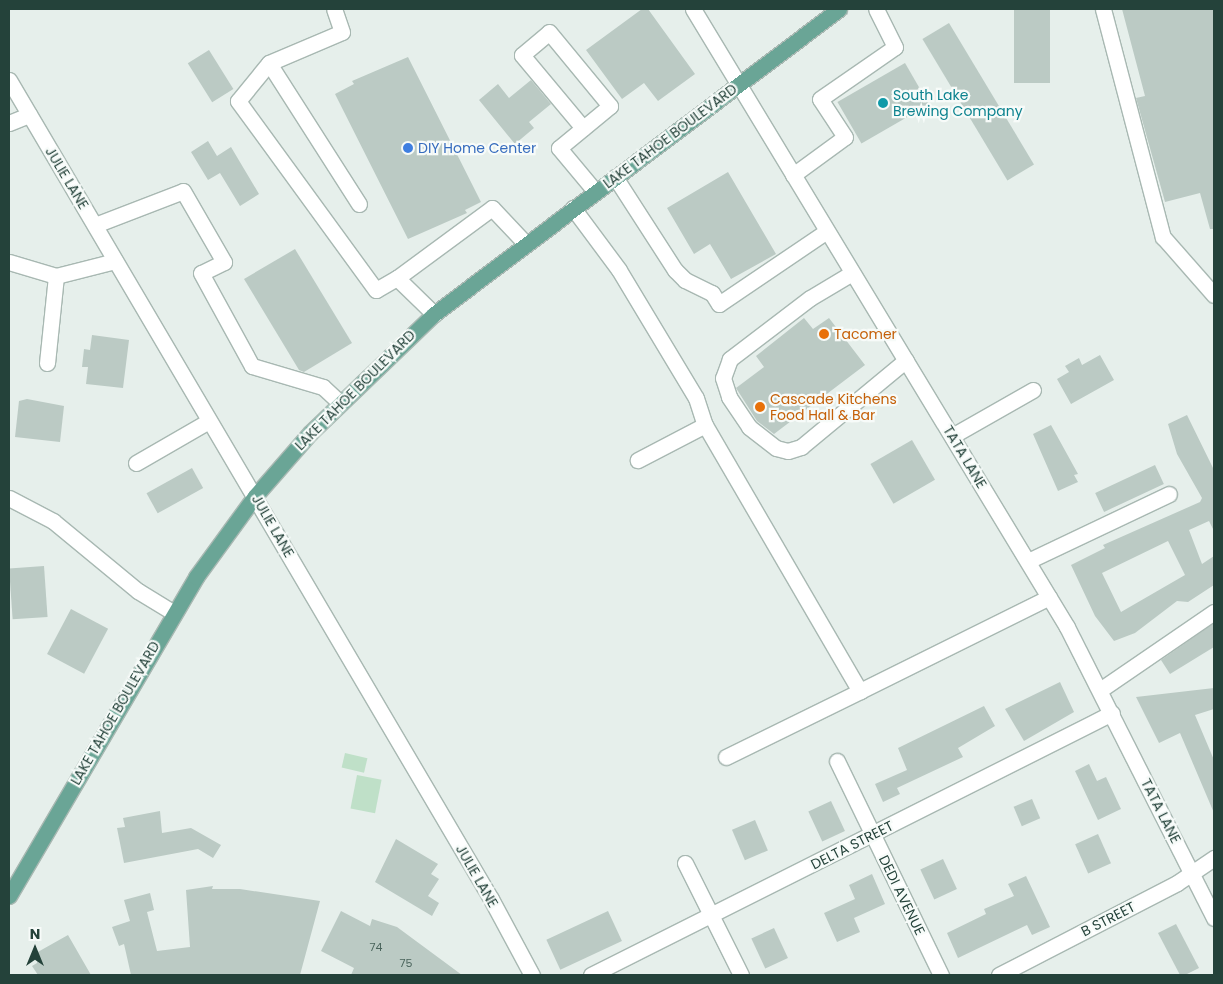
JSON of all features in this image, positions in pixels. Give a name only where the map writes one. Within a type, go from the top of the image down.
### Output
[{"type":"main road","name":"LAKE TAHOE BOULEVARD","points":[[9,896],[174,613],[256,496],[339,402],[434,314],[839,9]]},
{"type":"street","points":[[334,9],[342,32],[270,63],[238,101],[376,290],[397,278],[492,208],[526,244]]},
{"type":"street","name":"TATA LANE","points":[[693,9],[737,86],[1049,597],[1112,713],[1214,918]]},
{"type":"street","points":[[793,175],[845,137],[820,99],[895,47],[876,9]]},
{"type":"street","points":[[1103,9],[1163,238],[1214,295]]},
{"type":"street","points":[[583,128],[522,55],[549,32],[610,106],[560,148],[595,191]]},
{"type":"street","points":[[270,63],[358,204]]},
{"type":"street","name":"JULIE LANE","points":[[9,80],[95,225],[207,422],[256,496],[532,975]]},
{"type":"street","points":[[9,123],[29,115]]},
{"type":"street","points":[[615,177],[675,270],[685,280],[712,293],[720,304],[827,231]]},
{"type":"street","points":[[95,225],[184,191],[224,262],[201,273],[252,366],[323,387],[339,402]]},
{"type":"street","points":[[573,208],[619,270],[696,398],[705,425],[860,691]]},
{"type":"street","points":[[9,262],[56,276],[115,261]]},
{"type":"street","points":[[852,272],[810,298],[730,360],[723,378],[729,397],[749,427],[776,448],[788,451],[801,447],[906,360]]},
{"type":"street","points":[[47,363],[56,276]]},
{"type":"street","points":[[397,278],[434,314]]},
{"type":"street","points":[[952,436],[1033,390]]},
{"type":"street","points":[[136,463],[207,422]]},
{"type":"street","points":[[638,460],[705,425]]},
{"type":"street","points":[[1028,561],[1170,494]]},
{"type":"street","points":[[9,498],[53,521],[138,591],[174,613]]},
{"type":"street","points":[[726,757],[1049,597]]},
{"type":"street","points":[[1100,690],[1214,612]]},
{"type":"street","name":"DELTA STREET","points":[[591,975],[712,916],[1112,713]]},
{"type":"street","name":"DEDI AVENUE","points":[[837,761],[941,975]]},
{"type":"street","name":"B STREET","points":[[998,975],[1192,872],[1214,858]]},
{"type":"street","points":[[685,863],[741,975]]},
{"type":"green space","points":[[345,753],[367,758],[364,773],[342,768]]},
{"type":"green space","points":[[357,775],[382,780],[375,813],[351,808]]},
{"type":"building","points":[[642,9],[648,9],[695,74],[658,101],[644,83],[622,99],[586,50]]},
{"type":"building","points":[[1014,9],[1050,9],[1050,83],[1014,83]]},
{"type":"building","points":[[1122,9],[1214,9],[1214,229],[1210,229],[1200,193],[1165,202],[1136,98],[1145,96]]},
{"type":"building","points":[[949,23],[1034,164],[1007,180],[922,39]]},
{"type":"building","points":[[209,50],[233,89],[212,102],[188,63]]},
{"type":"building","name":"DIY Home Center","points":[[408,57],[481,202],[465,210],[467,213],[408,239],[335,94],[354,84],[352,81]]},
{"type":"building","name":"South Lake Brewing Company","points":[[905,63],[929,105],[861,144],[837,102]]},
{"type":"building","points":[[531,80],[551,104],[529,122],[534,128],[515,144],[479,100],[498,84],[509,98]]},
{"type":"building","points":[[208,141],[217,156],[231,147],[259,194],[240,206],[220,173],[208,180],[191,152]]},
{"type":"building","points":[[728,172],[776,254],[731,279],[710,244],[694,254],[667,208]]},
{"type":"building","points":[[295,249],[352,343],[304,372],[299,370],[244,279]]},
{"type":"building","points":[[804,318],[813,329],[829,318],[865,365],[774,434],[757,421],[736,388],[764,367],[756,356]]},
{"type":"building","points":[[92,335],[129,340],[123,388],[86,384],[88,367],[82,367],[84,349],[90,350]]},
{"type":"building","points":[[1100,355],[1114,380],[1071,404],[1057,379],[1069,372],[1065,366],[1079,358],[1082,365]]},
{"type":"building","points":[[27,399],[64,406],[60,442],[15,437],[19,401]]},
{"type":"building","points":[[1187,415],[1214,470],[1214,531],[1209,521],[1189,530],[1202,564],[1214,556],[1214,585],[1188,602],[1177,601],[1135,633],[1114,641],[1095,616],[1071,565],[1105,548],[1103,545],[1200,502],[1202,498],[1177,454],[1168,424]],"holes":[[[1168,541],[1185,575],[1121,612],[1102,573]]]},
{"type":"building","points":[[1051,425],[1078,474],[1074,475],[1078,482],[1058,491],[1033,434]]},
{"type":"building","points":[[912,440],[935,480],[893,504],[870,464]]},
{"type":"building","points":[[1155,465],[1164,484],[1104,512],[1095,493]]},
{"type":"building","points":[[192,468],[203,488],[158,513],[147,493]]},
{"type":"building","points":[[44,566],[48,617],[13,619],[9,568]]},
{"type":"building","points":[[71,609],[108,629],[84,674],[47,654]]},
{"type":"building","points":[[1214,623],[1214,647],[1170,674],[1161,660]]},
{"type":"building","points":[[1060,682],[1074,712],[1024,741],[1005,709]]},
{"type":"building","points":[[1214,688],[1214,709],[1195,715],[1214,760],[1214,813],[1180,733],[1159,743],[1136,697]]},
{"type":"building","points":[[984,706],[995,726],[958,748],[963,757],[897,788],[900,794],[883,802],[875,784],[907,770],[898,748]]},
{"type":"building","points":[[1089,764],[1097,781],[1106,777],[1121,809],[1098,820],[1075,771]]},
{"type":"building","points":[[1032,799],[1040,818],[1022,826],[1014,807]]},
{"type":"building","points":[[831,801],[845,831],[822,841],[808,812]]},
{"type":"building","points":[[160,811],[162,833],[191,828],[221,845],[213,858],[198,849],[124,863],[117,828],[125,827],[123,818]]},
{"type":"building","points":[[755,820],[768,850],[745,860],[732,830]]},
{"type":"building","points":[[1098,834],[1111,863],[1088,873],[1075,844]]},
{"type":"building","points":[[396,839],[438,864],[431,874],[439,879],[428,896],[439,903],[432,916],[375,882]]},
{"type":"building","points":[[943,859],[957,889],[934,899],[920,870]]},
{"type":"building","points":[[872,874],[885,904],[854,918],[860,932],[837,942],[824,913],[855,899],[849,885]]},
{"type":"building","points":[[1026,876],[1050,927],[1032,935],[1027,925],[958,958],[947,933],[986,914],[984,909],[1014,896],[1008,884]]},
{"type":"building","points":[[213,886],[212,889],[240,889],[320,901],[300,975],[131,975],[124,944],[119,946],[112,927],[130,921],[124,900],[150,893],[154,910],[147,912],[157,951],[190,947],[186,890]]},
{"type":"building","points":[[341,911],[370,926],[372,919],[397,927],[462,975],[351,975],[354,968],[321,951]]},
{"type":"building","points":[[608,911],[622,941],[560,970],[546,940]]},
{"type":"building","points":[[1176,924],[1199,968],[1185,975],[1180,975],[1158,933]]},
{"type":"building","points":[[774,928],[788,958],[765,968],[751,939]]},
{"type":"building","points":[[68,935],[91,975],[38,975],[32,966],[37,963],[36,953]]},
{"type":"place","name":"South Lake Brewing Company","points":[[883,103]]},
{"type":"place","name":"DIY Home Center","points":[[408,148]]},
{"type":"place","name":"Tacomer","points":[[824,334]]},
{"type":"place","name":"Cascade Kitchens Food Hall & Bar","points":[[760,407]]}]
